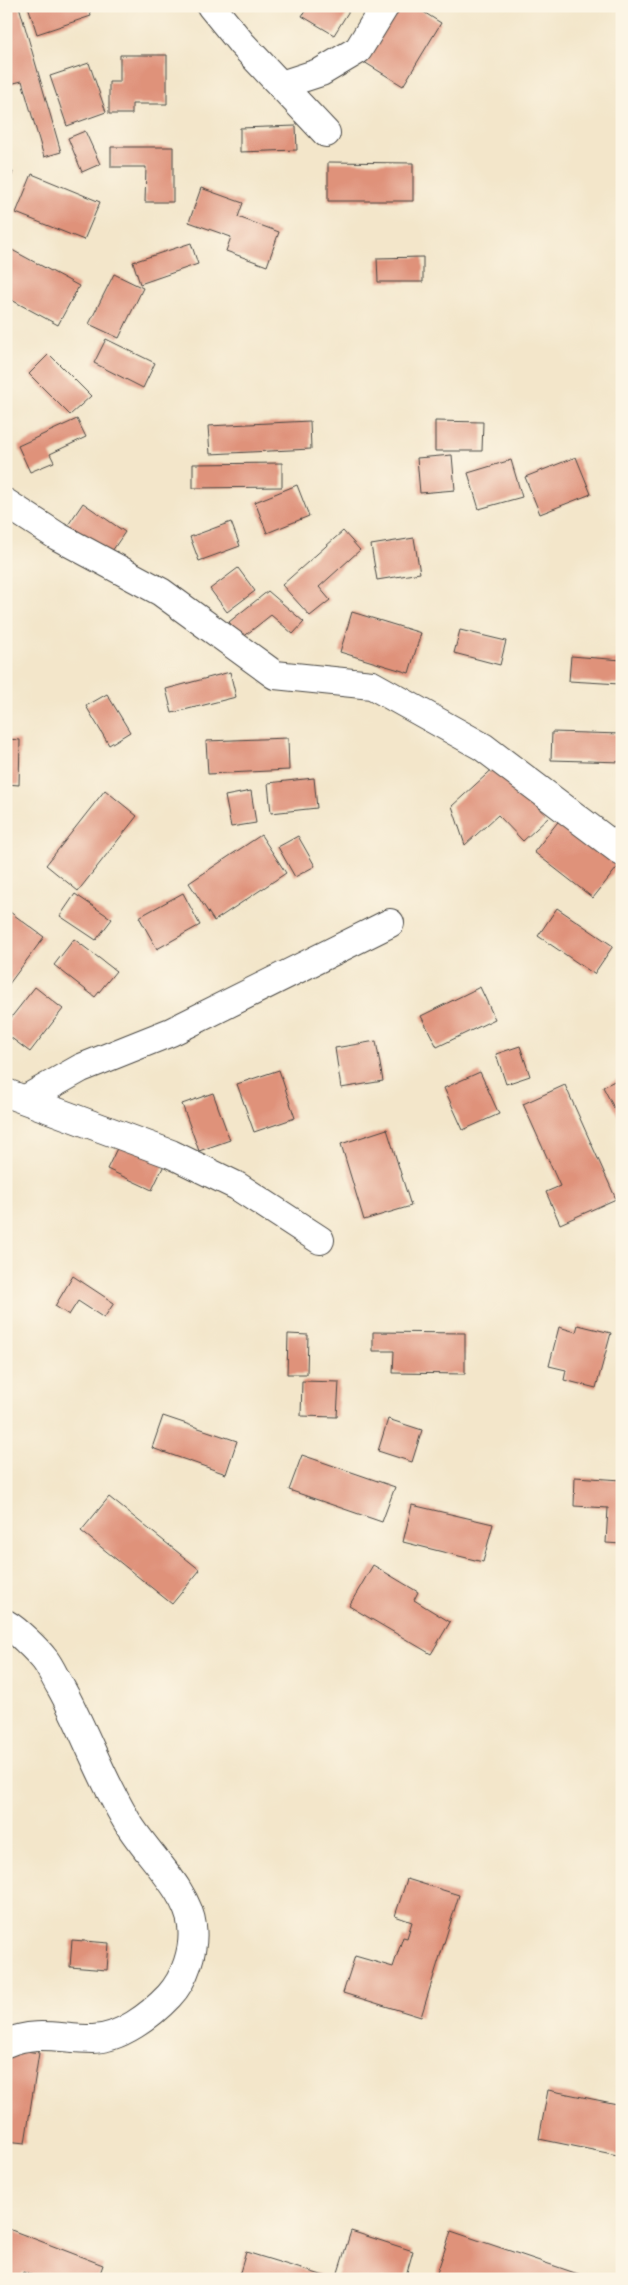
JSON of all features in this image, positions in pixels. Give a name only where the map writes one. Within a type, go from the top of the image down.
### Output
[{"type":"street","points":[[211,6],[242,44],[326,133]]},
{"type":"street","points":[[281,85],[321,72],[358,50],[385,6]]},
{"type":"street","points":[[6,503],[57,536],[161,592],[275,675],[372,685],[475,742],[622,852]]},
{"type":"street","points":[[16,1096],[171,1032],[390,923]]},
{"type":"street","points":[[16,1096],[179,1158],[237,1186],[320,1240]]},
{"type":"street","points":[[6,1624],[45,1660],[69,1703],[124,1818],[186,1902],[192,1926],[192,1944],[184,1972],[171,1995],[146,2017],[117,2033],[94,2039],[38,2034],[6,2043]]},
{"type":"building","points":[[19,6],[61,152],[44,157],[22,81],[6,85],[6,10]]},
{"type":"building","points":[[28,6],[88,6],[91,16],[37,34]]},
{"type":"building","points":[[308,6],[352,6],[334,35],[302,16]]},
{"type":"building","points":[[397,6],[414,6],[441,23],[403,86],[364,62]]},
{"type":"building","points":[[120,55],[167,55],[167,104],[132,104],[132,114],[109,114],[109,82],[120,82]]},
{"type":"building","points":[[89,63],[106,112],[67,126],[50,76]]},
{"type":"building","points":[[296,126],[297,150],[240,152],[240,128]]},
{"type":"building","points":[[85,131],[100,164],[82,172],[68,138]]},
{"type":"building","points":[[111,147],[173,147],[173,202],[145,202],[146,167],[111,167]]},
{"type":"building","points":[[328,162],[413,163],[413,201],[328,201]]},
{"type":"building","points":[[6,170],[13,172],[7,189],[6,189]]},
{"type":"building","points":[[32,174],[100,202],[84,240],[16,213]]},
{"type":"building","points":[[201,188],[243,203],[238,217],[279,232],[267,266],[226,251],[231,237],[189,222]]},
{"type":"building","points":[[191,243],[198,264],[140,284],[133,262]]},
{"type":"building","points":[[12,250],[79,286],[58,325],[6,297],[6,260]]},
{"type":"building","points":[[423,257],[423,282],[378,282],[377,258]]},
{"type":"building","points":[[114,274],[143,288],[119,338],[89,324]]},
{"type":"building","points":[[106,339],[155,363],[143,388],[94,363]]},
{"type":"building","points":[[49,354],[91,396],[70,415],[29,374]]},
{"type":"building","points":[[77,419],[86,437],[50,454],[54,462],[30,472],[18,446]]},
{"type":"building","points":[[310,421],[311,449],[210,454],[208,426]]},
{"type":"building","points":[[435,421],[483,422],[482,451],[435,451]]},
{"type":"building","points":[[452,455],[455,490],[420,493],[417,458]]},
{"type":"building","points":[[576,457],[591,494],[540,514],[525,477]]},
{"type":"building","points":[[511,460],[522,497],[479,509],[468,473]]},
{"type":"building","points":[[282,463],[282,487],[193,488],[193,464]]},
{"type":"building","points":[[297,485],[309,516],[267,533],[255,502]]},
{"type":"building","points":[[83,503],[125,532],[106,560],[64,531]]},
{"type":"building","points":[[231,522],[240,546],[199,561],[190,537]]},
{"type":"building","points":[[343,531],[360,550],[319,587],[330,600],[310,616],[282,585]]},
{"type":"building","points":[[414,538],[420,573],[377,580],[371,545]]},
{"type":"building","points":[[238,568],[255,591],[227,612],[210,589]]},
{"type":"building","points":[[268,591],[304,622],[293,634],[271,615],[242,638],[229,622]]},
{"type":"building","points":[[352,612],[421,633],[409,673],[340,652]]},
{"type":"building","points":[[460,630],[506,641],[500,665],[454,653]]},
{"type":"building","points":[[571,656],[622,660],[620,684],[569,681]]},
{"type":"building","points":[[230,672],[236,697],[172,713],[166,689]]},
{"type":"building","points":[[107,694],[130,732],[109,745],[86,706]]},
{"type":"building","points":[[552,732],[622,734],[622,762],[551,760]]},
{"type":"building","points":[[288,738],[289,770],[208,774],[206,741]]},
{"type":"building","points":[[6,739],[20,740],[19,785],[6,784]]},
{"type":"building","points":[[498,764],[548,818],[523,841],[498,815],[465,845],[452,806]]},
{"type":"building","points":[[314,778],[317,808],[271,813],[268,783]]},
{"type":"building","points":[[105,790],[137,816],[78,891],[46,865]]},
{"type":"building","points":[[251,791],[256,823],[231,827],[225,796]]},
{"type":"building","points":[[561,818],[620,864],[593,898],[534,852]]},
{"type":"building","points":[[261,835],[286,873],[214,921],[189,883]]},
{"type":"building","points":[[298,836],[315,866],[295,877],[278,847]]},
{"type":"building","points":[[183,893],[200,925],[157,949],[139,917]]},
{"type":"building","points":[[75,894],[112,919],[96,940],[60,916]]},
{"type":"building","points":[[557,908],[613,946],[594,974],[538,936]]},
{"type":"building","points":[[10,912],[44,937],[6,988],[6,918]]},
{"type":"building","points":[[74,939],[116,971],[95,997],[54,965]]},
{"type":"building","points":[[35,987],[63,1009],[30,1052],[6,1034],[6,1024]]},
{"type":"building","points":[[480,987],[495,1019],[437,1047],[421,1016]]},
{"type":"building","points":[[376,1041],[383,1081],[341,1088],[335,1048]]},
{"type":"building","points":[[520,1046],[530,1076],[506,1084],[496,1054]]},
{"type":"building","points":[[279,1070],[295,1118],[254,1132],[237,1084]]},
{"type":"building","points":[[480,1072],[499,1114],[463,1130],[444,1088]]},
{"type":"building","points":[[622,1077],[622,1123],[603,1087]]},
{"type":"building","points":[[565,1085],[616,1199],[560,1224],[546,1192],[560,1186],[523,1104]]},
{"type":"building","points":[[213,1093],[230,1140],[199,1151],[182,1104]]},
{"type":"building","points":[[387,1129],[411,1206],[364,1220],[341,1144]]},
{"type":"building","points":[[122,1138],[167,1159],[152,1190],[107,1169]]},
{"type":"building","points":[[73,1276],[114,1303],[104,1318],[78,1301],[69,1315],[55,1306]]},
{"type":"building","points":[[578,1325],[611,1333],[596,1388],[564,1380],[566,1370],[549,1366],[559,1327],[576,1332]]},
{"type":"building","points":[[373,1332],[465,1333],[465,1374],[393,1373],[394,1351],[373,1351]]},
{"type":"building","points":[[288,1334],[308,1335],[307,1374],[287,1374]]},
{"type":"building","points":[[302,1381],[339,1382],[337,1417],[301,1416]]},
{"type":"building","points":[[163,1416],[237,1441],[226,1474],[152,1448]]},
{"type":"building","points":[[388,1419],[422,1430],[412,1462],[378,1451]]},
{"type":"building","points":[[302,1455],[395,1487],[382,1522],[289,1490]]},
{"type":"building","points":[[575,1477],[622,1480],[622,1544],[606,1543],[608,1508],[574,1506]]},
{"type":"building","points":[[109,1497],[200,1570],[172,1604],[81,1531]]},
{"type":"building","points":[[412,1505],[493,1524],[483,1562],[403,1542]]},
{"type":"building","points":[[373,1565],[418,1592],[414,1600],[450,1622],[431,1654],[349,1606]]},
{"type":"building","points":[[407,1879],[459,1895],[421,2017],[343,1993],[355,1956],[393,1967],[403,1937],[407,1938],[412,1922],[395,1916]]},
{"type":"building","points":[[72,1940],[109,1943],[107,1970],[70,1967]]},
{"type":"building","points":[[8,2048],[39,2053],[25,2143],[6,2141]]},
{"type":"building","points":[[548,2090],[622,2105],[622,2156],[539,2139]]},
{"type":"building","points":[[6,2228],[103,2265],[98,2279],[41,2279],[23,2272],[21,2279],[6,2279]]},
{"type":"building","points":[[351,2231],[413,2251],[405,2279],[336,2279]]},
{"type":"building","points":[[451,2231],[590,2278],[590,2279],[435,2279]]},
{"type":"building","points":[[246,2252],[331,2278],[331,2279],[238,2279]]}]
